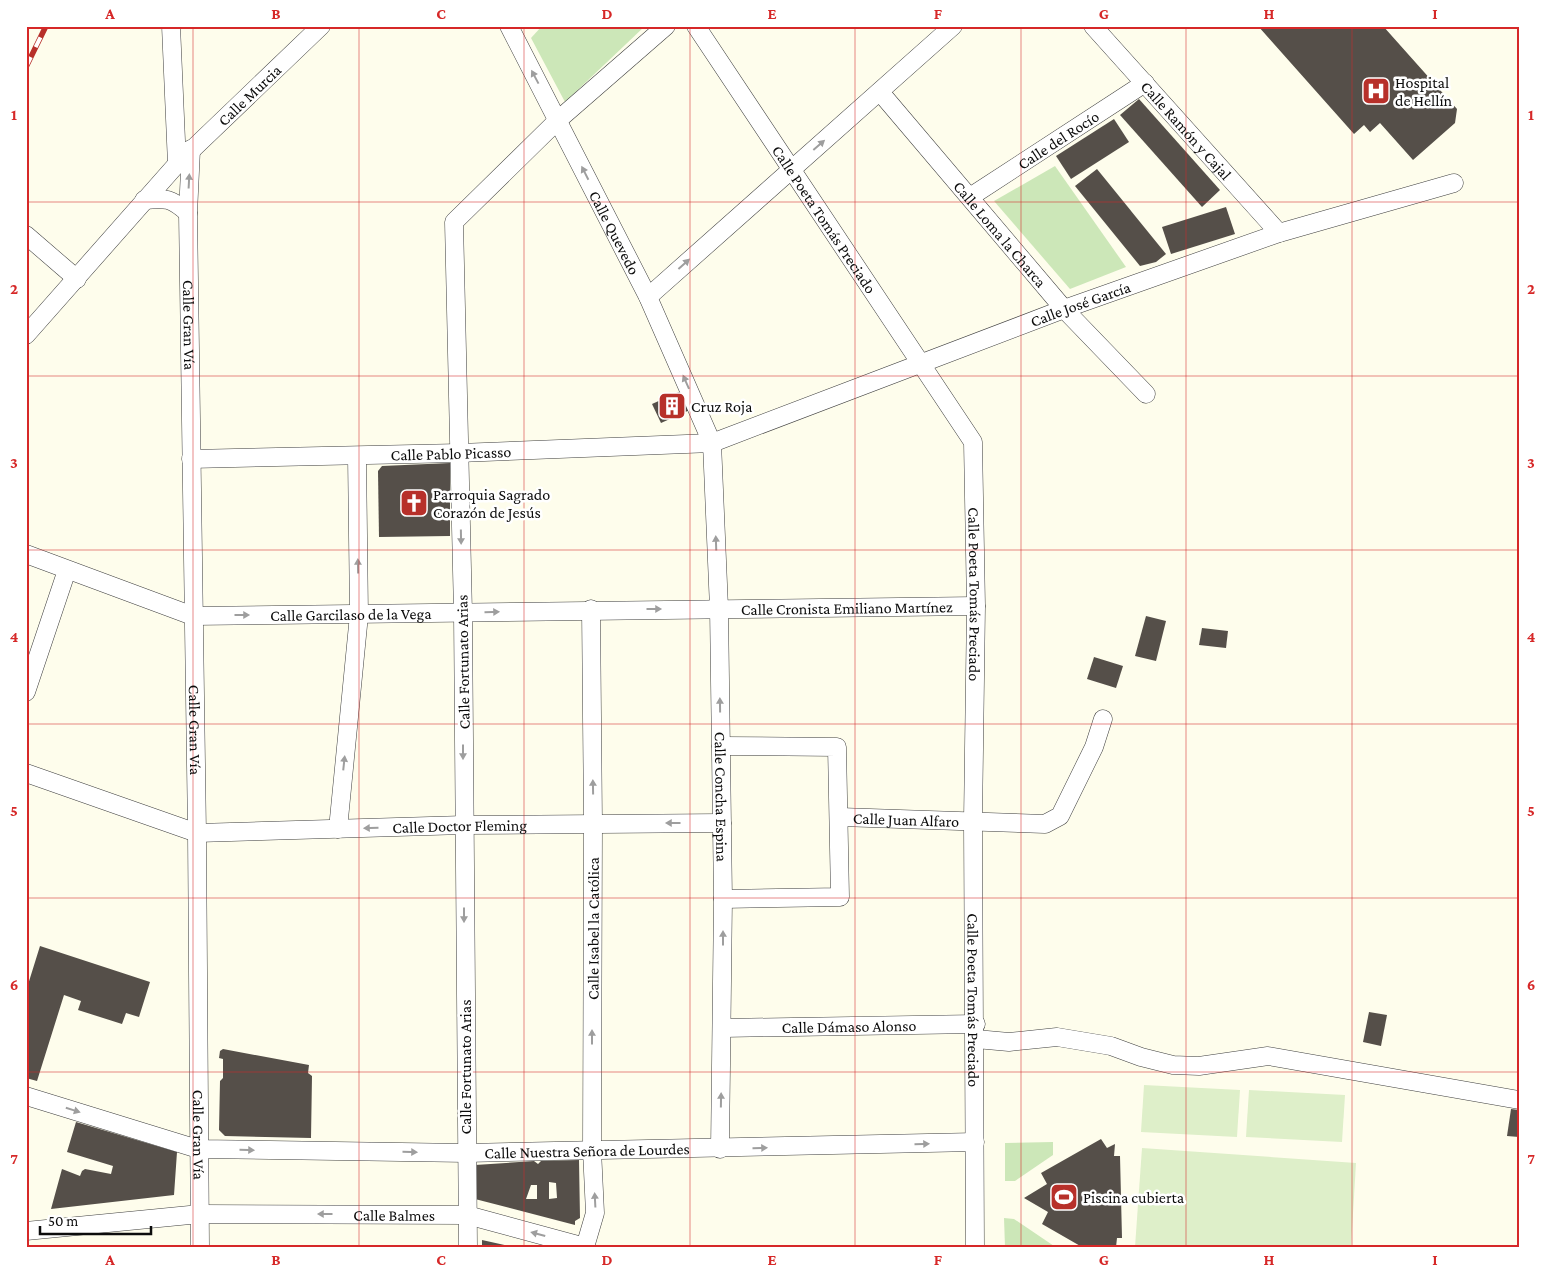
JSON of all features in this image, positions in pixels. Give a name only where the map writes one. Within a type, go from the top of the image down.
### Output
[{"type":"street","points":[[171,26],[177,164]]},
{"type":"street","name":"Calle Murcia","points":[[43,315],[191,149],[321,26]]},
{"type":"street","name":"Calle Quevedo","points":[[509,26],[648,297],[712,443]]},
{"type":"street","name":"Calle Fortunato Arias","points":[[468,1247],[463,613],[454,222],[558,120],[666,26]]},
{"type":"street","name":"Calle Poeta Tomás Preciado","points":[[696,26],[973,442],[976,606],[973,821],[976,1032],[975,1247]]},
{"type":"street","points":[[648,297],[953,26]]},
{"type":"street","name":"Calle Ramón y Cajal","points":[[1094,26],[1279,233]]},
{"type":"street","name":"Calle del Rocío","points":[[970,197],[1146,84]]},
{"type":"street","name":"Calle Loma la Charca","points":[[880,92],[1064,309],[1146,394]]},
{"type":"street","name":"Calle Gran Vía","points":[[191,149],[188,213],[197,833],[200,1247]]},
{"type":"street","name":"Calle José García","points":[[712,443],[920,362],[1279,233],[1454,183]]},
{"type":"street","points":[[144,200],[164,198],[173,200],[188,213]]},
{"type":"street","points":[[26,235],[77,279]]},
{"type":"street","points":[[26,329],[43,315]]},
{"type":"street","points":[[26,335],[43,315]]},
{"type":"street","name":"Calle Pablo Picasso","points":[[191,459],[459,453],[712,443]]},
{"type":"street","name":"Calle Concha Espina","points":[[712,443],[719,608],[723,899],[723,1028],[720,1149]]},
{"type":"street","points":[[338,828],[359,614],[357,456]]},
{"type":"street","points":[[26,554],[193,616]]},
{"type":"street","points":[[26,692],[67,570]]},
{"type":"street","name":"Calle Cronista Emiliano Martínez","points":[[719,608],[976,606]]},
{"type":"street","name":"Calle Garcilaso de la Vega","points":[[193,616],[719,608]]},
{"type":"street","name":"Calle Isabel la Católica","points":[[585,1247],[595,1213],[592,1150],[593,823],[591,609]]},
{"type":"street","name":"Calle Juan Alfaro","points":[[840,817],[1045,824],[1060,816],[1094,747],[1103,719]]},
{"type":"street","name":"Calle Juan Alfaro","points":[[721,746],[837,747],[840,817],[840,897],[723,899]]},
{"type":"street","points":[[26,773],[197,833]]},
{"type":"street","name":"Calle Doctor Fleming","points":[[197,833],[464,825],[722,823]]},
{"type":"street","name":"Calle Dámaso Alonso","points":[[723,1028],[976,1032],[1009,1042],[1057,1037],[1111,1046],[1141,1057],[1173,1065],[1199,1066],[1268,1056],[1519,1100]]},
{"type":"street","name":"Calle Nuestra Señora de Lourdes","points":[[26,1096],[198,1149],[466,1153],[975,1142]]},
{"type":"street","name":"Calle Balmes","points":[[26,1231],[200,1214],[467,1215],[585,1247]]},
{"type":"green space","points":[[542,26],[645,26],[565,102],[531,38]]},
{"type":"green space","points":[[1055,166],[1126,267],[1070,289],[994,201]]},
{"type":"green space","points":[[1144,1085],[1240,1090],[1237,1137],[1141,1132]]},
{"type":"green space","points":[[1249,1090],[1345,1095],[1342,1142],[1246,1137]]},
{"type":"green space","points":[[1053,1142],[1053,1155],[1015,1181],[1005,1181],[1005,1143]]},
{"type":"green space","points":[[1142,1148],[1356,1163],[1351,1247],[1135,1247]]},
{"type":"green space","points":[[1004,1218],[1014,1219],[1054,1246],[1005,1247]]},
{"type":"building","name":"Hospital de Hellín","points":[[1258,26],[1383,26],[1457,109],[1455,123],[1413,160],[1380,123],[1370,132],[1364,125],[1354,134]]},
{"type":"building","points":[[1139,99],[1220,190],[1202,207],[1120,115]]},
{"type":"building","points":[[1114,119],[1129,142],[1071,179],[1056,156]]},
{"type":"building","points":[[1097,169],[1166,254],[1156,262],[1140,266],[1075,186]]},
{"type":"building","points":[[1226,207],[1235,234],[1171,254],[1162,227]]},
{"type":"building","name":"Cruz Roja","points":[[683,390],[692,409],[661,423],[652,404]]},
{"type":"building","name":"Parroquia Sagrado Corazón de Jesús","points":[[450,463],[450,536],[379,537],[378,471],[382,466]]},
{"type":"building","points":[[1146,616],[1166,621],[1156,661],[1135,656]]},
{"type":"building","points":[[1202,628],[1228,631],[1226,648],[1199,645]]},
{"type":"building","points":[[1094,657],[1123,666],[1116,688],[1087,679]]},
{"type":"building","points":[[40,946],[150,982],[139,1017],[126,1013],[122,1024],[78,1010],[81,1001],[64,995],[37,1081],[26,1078],[26,991]]},
{"type":"building","points":[[1369,1012],[1387,1015],[1381,1046],[1363,1042]]},
{"type":"building","points":[[223,1049],[309,1065],[308,1073],[312,1076],[311,1138],[225,1136],[219,1130],[220,1081],[223,1078],[223,1059],[219,1058],[220,1051]]},
{"type":"building","points":[[1511,1109],[1519,1110],[1519,1137],[1507,1136]]},
{"type":"building","points":[[76,1122],[177,1152],[174,1195],[51,1209],[62,1169],[80,1176],[85,1169],[111,1174],[113,1166],[67,1152]]},
{"type":"building","points":[[1101,1139],[1107,1148],[1115,1144],[1114,1156],[1120,1156],[1122,1238],[1117,1238],[1116,1247],[1082,1247],[1042,1224],[1048,1212],[1024,1198],[1047,1184],[1041,1173]]},
{"type":"building","points":[[579,1160],[580,1218],[575,1221],[575,1225],[475,1199],[475,1165],[534,1161],[538,1164],[541,1161]],"holes":[[[549,1182],[556,1183],[557,1198],[549,1199]],[[531,1185],[537,1185],[537,1199],[526,1199]]]},
{"type":"building","points":[[482,1240],[509,1246],[509,1247],[482,1247]]},
{"type":"railway","points":[[26,67],[46,26]]},
{"type":"place","name":"Hospital de Hellín","points":[[1376,91]]},
{"type":"place","name":"Cruz Roja","points":[[672,406]]},
{"type":"place","name":"Parroquia Sagrado Corazón de Jesús","points":[[414,503]]},
{"type":"place","name":"Piscina cubierta","points":[[1064,1197]]}]
